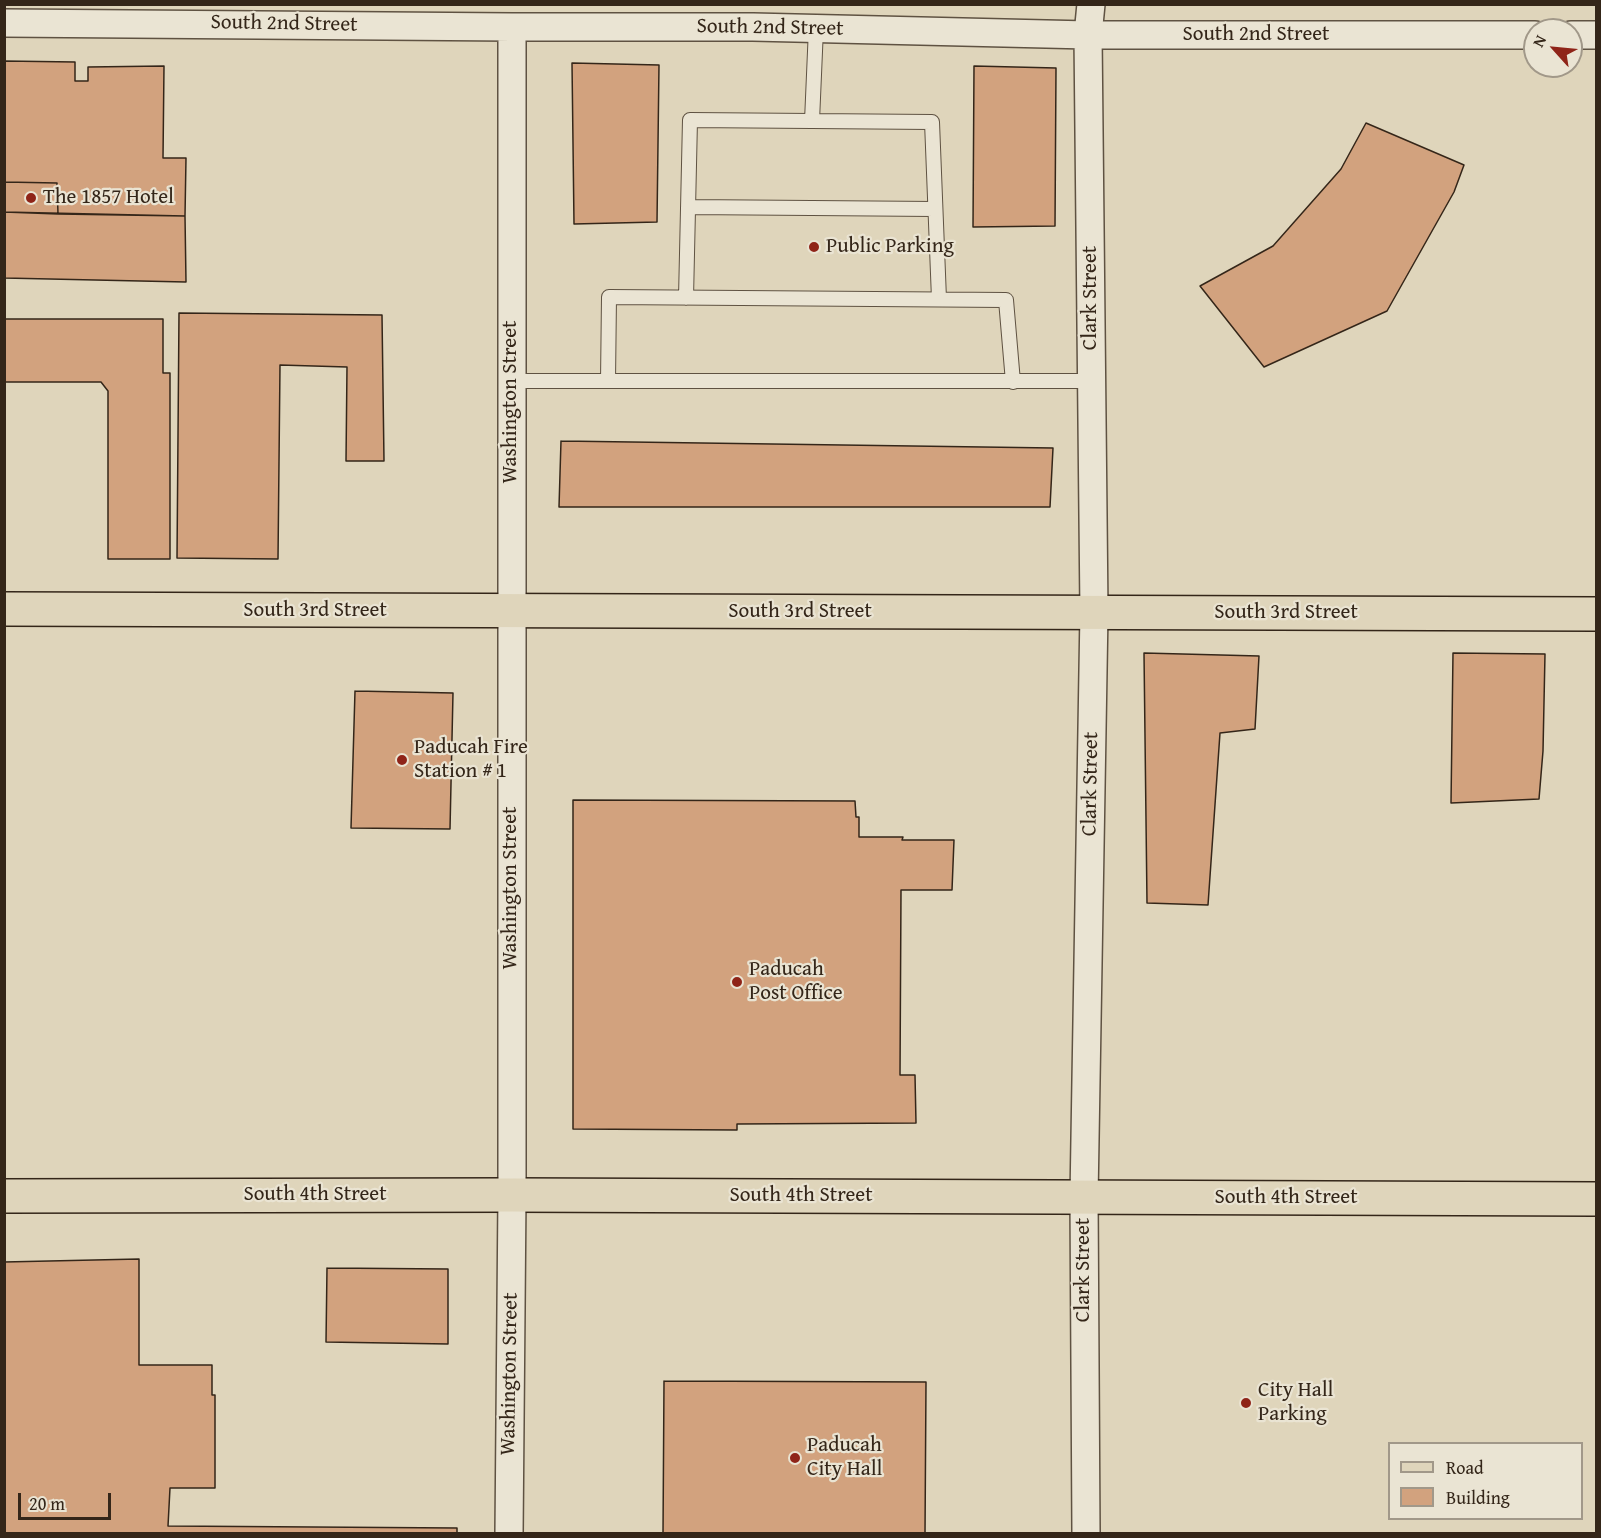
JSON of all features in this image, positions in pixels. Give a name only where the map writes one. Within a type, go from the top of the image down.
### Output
[{"type":"main road","name":"South 3rd Street","points":[[4,609],[1596,614]]},
{"type":"main road","name":"South 4th Street","points":[[4,1196],[512,1195],[1596,1199]]},
{"type":"street","name":"Clark Street","points":[[1086,1533],[1084,1197],[1094,612],[1088,35],[1091,4]]},
{"type":"street","name":"South 2nd Street","points":[[4,23],[224,14],[512,27],[753,16],[816,28],[1088,35],[1523,35]]},
{"type":"street","name":"Washington Street","points":[[508,1533],[512,1195],[512,27]]},
{"type":"lane","points":[[812,121],[816,28]]},
{"type":"lane","points":[[686,298],[690,120],[932,122],[939,299]]},
{"type":"lane","points":[[688,207],[935,209]]},
{"type":"lane","points":[[608,381],[609,297],[1006,300],[1013,381]]},
{"type":"lane","points":[[511,381],[1091,381]]},
{"type":"building","points":[[4,61],[75,62],[75,81],[88,81],[88,67],[164,66],[163,158],[186,158],[185,216],[58,214],[57,183],[4,182]]},
{"type":"building","points":[[572,63],[659,65],[657,222],[574,224]]},
{"type":"building","points":[[974,66],[1056,68],[1055,226],[973,227]]},
{"type":"building","points":[[1366,123],[1464,165],[1454,192],[1387,311],[1264,367],[1200,286],[1273,246],[1341,169]]},
{"type":"building","name":"The 1857 Hotel","points":[[4,182],[57,183],[58,214],[4,212]]},
{"type":"building","points":[[4,212],[185,216],[186,282],[4,278]]},
{"type":"building","points":[[179,313],[382,315],[384,461],[346,461],[347,367],[280,365],[278,559],[177,558]]},
{"type":"building","points":[[4,319],[163,319],[163,373],[170,373],[170,559],[108,559],[108,391],[101,382],[4,382]]},
{"type":"building","points":[[561,441],[1053,448],[1050,507],[559,507]]},
{"type":"building","points":[[1144,653],[1259,656],[1255,729],[1220,733],[1208,905],[1147,903]]},
{"type":"building","points":[[1453,653],[1545,654],[1543,751],[1539,799],[1451,803]]},
{"type":"building","name":"Paducah Fire Station # 1","points":[[355,691],[453,693],[450,829],[351,828]]},
{"type":"building","name":"Paducah Post Office","points":[[573,800],[855,801],[856,817],[859,817],[859,837],[954,840],[952,890],[901,890],[900,1075],[915,1075],[916,1123],[737,1124],[737,1130],[573,1129]]},
{"type":"building","points":[[139,1259],[139,1365],[212,1365],[212,1395],[215,1395],[215,1488],[170,1488],[168,1526],[457,1528],[457,1534],[4,1534],[4,1262]]},
{"type":"building","points":[[327,1268],[448,1269],[448,1344],[326,1342]]},
{"type":"building","name":"Paducah City Hall","points":[[664,1381],[926,1382],[925,1534],[663,1534]]},
{"type":"place","name":"The 1857 Hotel","points":[[31,198]]},
{"type":"place","name":"Public Parking","points":[[814,247]]},
{"type":"place","name":"Paducah Fire Station # 1","points":[[402,760]]},
{"type":"place","name":"Paducah Post Office","points":[[737,982]]},
{"type":"place","name":"City Hall Parking","points":[[1246,1403]]},
{"type":"place","name":"Paducah City Hall","points":[[795,1458]]}]
